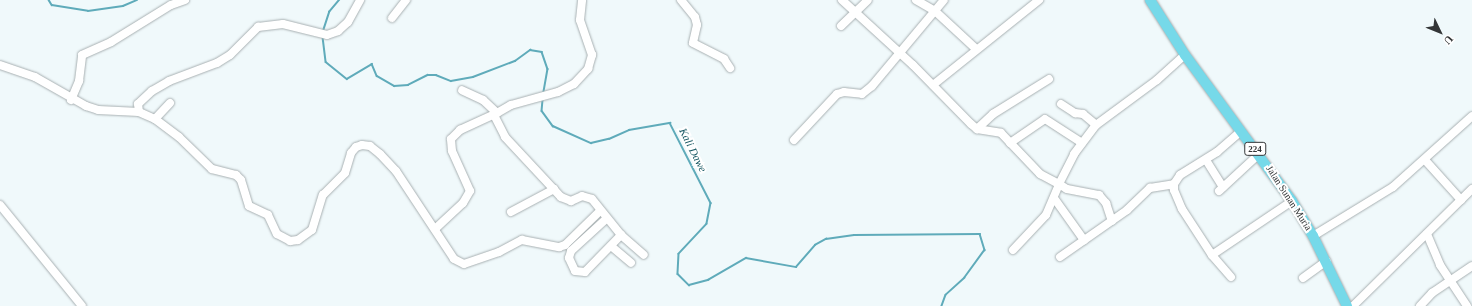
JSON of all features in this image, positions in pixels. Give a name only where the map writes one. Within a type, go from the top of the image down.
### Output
[{"type":"main road","name":"Jalan Sunan Muria","points":[[1150,0],[1185,55],[1292,201],[1313,236],[1347,306]]},
{"type":"street","points":[[71,100],[79,81],[82,55],[111,42],[171,5],[185,0]]},
{"type":"street","points":[[139,112],[138,104],[152,92],[169,81],[217,63],[230,55],[258,27],[283,24],[323,35],[338,31],[348,22],[360,0]]},
{"type":"street","points":[[392,18],[406,0]]},
{"type":"street","points":[[434,228],[463,203],[470,191],[452,151],[451,139],[460,130],[521,102],[550,95],[574,84],[591,63],[591,46],[580,20],[582,0]]},
{"type":"street","points":[[681,0],[695,17],[697,25],[693,43],[724,59],[730,68]]},
{"type":"street","points":[[842,0],[899,52],[933,85],[949,104],[977,129],[1001,134],[1040,174],[1067,189],[1100,195],[1106,203],[1112,220]]},
{"type":"street","points":[[841,26],[868,0]]},
{"type":"street","points":[[916,0],[935,11],[976,49]]},
{"type":"street","points":[[794,140],[837,94],[844,92],[854,95],[866,91],[944,0]]},
{"type":"street","points":[[933,85],[1039,0]]},
{"type":"street","points":[[1013,250],[1046,215],[1054,198],[1058,184],[1082,143],[1096,125],[1157,80],[1185,55]]},
{"type":"street","points":[[0,65],[35,77],[71,100],[98,110],[139,112],[155,119],[179,137],[212,169],[236,175],[241,180],[249,206],[272,218],[277,234],[290,241],[298,240],[312,230],[323,195],[345,173],[351,153],[356,147],[362,146],[370,146],[396,171],[454,259],[464,264],[499,252],[522,240],[559,247],[565,245],[600,210]]},
{"type":"street","points":[[977,129],[993,114],[1049,80]]},
{"type":"street","points":[[462,90],[483,100],[496,114],[505,137],[529,166],[566,200],[587,196],[621,235],[644,255]]},
{"type":"street","points":[[155,119],[170,103]]},
{"type":"street","points":[[1061,104],[1075,113],[1082,114],[1096,125]]},
{"type":"street","points":[[1313,236],[1393,187],[1425,160],[1472,116]]},
{"type":"street","points":[[1010,142],[1045,119],[1082,143]]},
{"type":"street","points":[[1231,277],[1212,255],[1182,209],[1174,190],[1174,184],[1180,175],[1206,160],[1241,131]]},
{"type":"street","points":[[1206,160],[1221,189],[1259,154]]},
{"type":"street","points":[[1425,160],[1461,200]]},
{"type":"street","points":[[1060,257],[1112,220],[1150,188],[1174,184]]},
{"type":"street","points":[[511,212],[554,189]]},
{"type":"street","points":[[1353,306],[1472,189]]},
{"type":"street","points":[[1054,198],[1084,240]]},
{"type":"street","points":[[1212,255],[1292,201]]},
{"type":"street","points":[[0,205],[82,306]]},
{"type":"street","points":[[606,218],[571,251],[569,258],[575,271],[585,272],[621,235]]},
{"type":"street","points":[[1427,234],[1440,265],[1467,306]]},
{"type":"street","points":[[611,246],[631,262]]},
{"type":"street","points":[[1303,278],[1326,261]]},
{"type":"street","points":[[1420,306],[1450,280],[1472,266]]},
{"type":"waterway","name":"Kali Dawe","points":[[49,0],[52,5],[88,11],[123,6],[137,0]]},
{"type":"waterway","name":"Kali Dawe","points":[[323,31],[329,12],[339,0]]},
{"type":"waterway","name":"Kali Dawe","points":[[323,37],[326,62],[347,79],[372,64],[377,76],[394,86],[408,85],[428,75],[436,75],[451,81],[473,77],[515,61],[530,50],[542,52],[548,69],[544,92]]},
{"type":"waterway","name":"Kali Dawe","points":[[543,100],[542,111],[553,126],[591,143],[609,139],[629,130],[670,123],[711,203],[707,224],[679,254],[678,274],[689,285],[708,280],[746,258],[796,267],[815,245],[826,239],[854,235],[980,234],[985,250],[965,278],[946,295],[942,306]]}]
